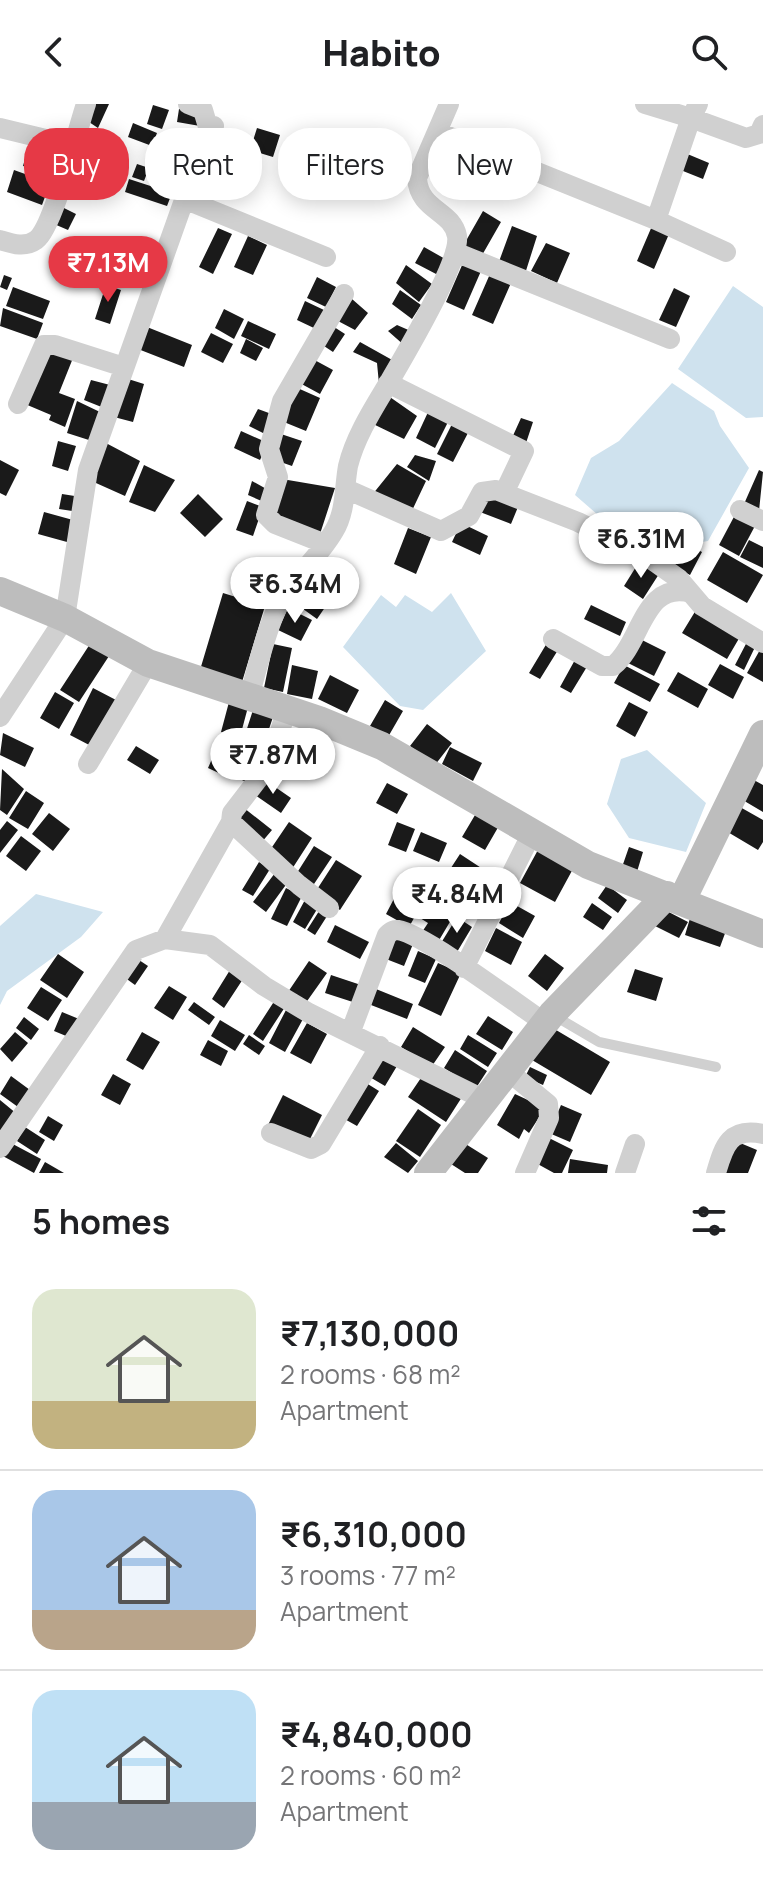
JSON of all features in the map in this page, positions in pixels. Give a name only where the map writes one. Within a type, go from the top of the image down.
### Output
[{"type":"street","points":[[77,128],[86,104]]},
{"type":"street","points":[[188,104],[203,110],[208,127]]},
{"type":"street","points":[[208,127],[220,104]]},
{"type":"street","points":[[440,128],[449,104]]},
{"type":"street","points":[[645,104],[694,111],[746,138],[759,134],[763,125]]},
{"type":"street","points":[[656,220],[694,111]]},
{"type":"street","points":[[208,127],[213,128]]},
{"type":"street","points":[[0,128],[24,134]]},
{"type":"street","points":[[249,697],[274,616],[289,585],[323,543],[342,512],[357,442],[455,252],[457,236],[452,224],[424,202],[418,190],[417,178],[428,154]]},
{"type":"street","points":[[541,174],[726,252]]},
{"type":"street","points":[[0,240],[28,245],[40,238],[57,200]]},
{"type":"street","points":[[0,717],[65,618],[88,470],[184,200]]},
{"type":"street","points":[[186,200],[326,257]]},
{"type":"street","points":[[455,252],[670,339]]},
{"type":"street","points":[[323,543],[275,524],[266,515],[278,477],[269,449],[282,401],[344,294]]},
{"type":"street","points":[[18,404],[44,345],[55,345],[124,367]]},
{"type":"street","points":[[388,383],[524,451],[504,493]]},
{"type":"street","points":[[346,489],[441,531],[469,516],[482,492],[488,489],[504,493],[616,539],[666,568],[720,619],[763,643]]},
{"type":"street","points":[[740,510],[763,521]]},
{"type":"street","points":[[553,639],[602,666],[613,666],[660,595],[678,589],[691,593]]},
{"type":"street","points":[[0,591],[65,618],[148,663],[287,709],[382,746],[588,865],[763,934]]},
{"type":"street","points":[[88,764],[148,663]]},
{"type":"street","points":[[165,939],[231,822],[232,813],[269,765],[287,709]]},
{"type":"street","points":[[428,1173],[548,1018],[674,897],[754,773],[763,734]]},
{"type":"street","points":[[231,822],[299,885],[329,908]]},
{"type":"street","points":[[464,968],[533,831]]},
{"type":"street","points":[[351,1031],[387,935],[392,930],[400,930],[548,1018]]},
{"type":"street","points":[[0,1148],[136,950],[165,939],[210,945],[264,986],[309,1013],[351,1031],[485,1100]]},
{"type":"street","points":[[271,1133],[311,1149],[321,1144],[380,1046]]},
{"type":"street","points":[[508,1071],[548,1104],[549,1118],[525,1173]]},
{"type":"street","points":[[716,1173],[724,1144],[734,1134],[750,1131],[763,1134]]},
{"type":"street","points":[[625,1173],[635,1144]]},
{"type":"lane","points":[[548,1018],[599,1042],[716,1067]]},
{"type":"water","points":[[733,286],[763,307],[763,417],[746,418],[678,369]]},
{"type":"water","points":[[672,383],[714,411],[720,426],[749,468],[708,541],[666,548],[598,515],[575,495],[591,458],[619,441]]},
{"type":"water","points":[[451,593],[486,651],[423,710],[400,706],[343,647],[381,595],[396,607],[405,595],[432,612]]},
{"type":"water","points":[[647,750],[706,803],[686,852],[629,838],[607,804],[621,759]]},
{"type":"water","points":[[36,894],[103,912],[81,937],[7,991],[0,1005],[0,926]]},
{"type":"building","points":[[88,104],[109,104],[98,128],[83,118]]},
{"type":"building","points":[[153,105],[169,110],[162,128],[147,124]]},
{"type":"building","points":[[179,109],[202,113],[200,126],[177,122]]},
{"type":"building","points":[[133,123],[145,128],[145,143],[129,137]]},
{"type":"building","points":[[262,130],[278,134],[273,157],[262,154]]},
{"type":"building","points":[[685,153],[709,163],[703,179],[678,169]]},
{"type":"building","points":[[137,164],[145,167],[144,181],[132,177]]},
{"type":"building","points":[[14,170],[24,174],[24,198],[7,192]]},
{"type":"building","points":[[129,179],[145,184],[145,199],[129,193]]},
{"type":"building","points":[[149,200],[169,200],[167,206]]},
{"type":"building","points":[[62,207],[76,214],[68,230],[54,224]]},
{"type":"building","points":[[483,211],[501,222],[481,257],[463,246]]},
{"type":"building","points":[[512,226],[537,236],[524,277],[497,267]]},
{"type":"building","points":[[652,226],[669,234],[654,269],[637,261]]},
{"type":"building","points":[[218,228],[232,234],[213,274],[199,267]]},
{"type":"building","points":[[248,236],[267,245],[253,275],[234,267]]},
{"type":"building","points":[[546,243],[570,253],[557,283],[531,271]]},
{"type":"building","points":[[424,247],[447,260],[438,275],[415,263]]},
{"type":"building","points":[[463,263],[481,271],[464,310],[446,302]]},
{"type":"building","points":[[406,265],[432,284],[419,302],[396,283]]},
{"type":"building","points":[[490,274],[511,283],[493,324],[472,315]]},
{"type":"building","points":[[4,275],[12,278],[7,290],[0,287]]},
{"type":"building","points":[[317,277],[336,287],[326,307],[307,298]]},
{"type":"building","points":[[106,285],[121,290],[110,324],[95,319]]},
{"type":"building","points":[[13,287],[50,301],[43,319],[6,306]]},
{"type":"building","points":[[674,288],[690,296],[676,327],[659,320]]},
{"type":"building","points":[[400,290],[421,305],[412,319],[392,304]]},
{"type":"building","points":[[352,299],[368,313],[355,330],[338,321]]},
{"type":"building","points":[[305,301],[324,310],[316,329],[297,320]]},
{"type":"building","points":[[3,308],[43,323],[37,339],[0,326]]},
{"type":"building","points":[[224,309],[244,319],[234,339],[215,328]]},
{"type":"building","points":[[248,321],[276,334],[269,349],[241,336]]},
{"type":"building","points":[[331,325],[345,334],[333,352],[321,344]]},
{"type":"building","points":[[397,325],[413,332],[405,346],[388,331]]},
{"type":"building","points":[[147,327],[192,345],[184,367],[138,349]]},
{"type":"building","points":[[211,333],[233,344],[223,363],[201,352]]},
{"type":"building","points":[[246,339],[263,348],[256,361],[240,353]]},
{"type":"building","points":[[360,342],[394,361],[379,384],[377,363],[353,352]]},
{"type":"building","points":[[49,348],[73,358],[59,393],[75,399],[65,427],[49,420],[51,415],[25,404]]},
{"type":"building","points":[[309,357],[333,370],[320,394],[296,381]]},
{"type":"building","points":[[125,378],[144,384],[133,422],[114,417]]},
{"type":"building","points":[[91,380],[110,385],[104,408],[84,400]]},
{"type":"building","points":[[293,386],[320,398],[306,431],[279,420]]},
{"type":"building","points":[[387,395],[417,416],[404,439],[371,423]]},
{"type":"building","points":[[77,401],[100,412],[92,441],[67,433]]},
{"type":"building","points":[[258,409],[277,416],[269,436],[249,426]]},
{"type":"building","points":[[429,410],[449,420],[435,448],[416,438]]},
{"type":"building","points":[[521,418],[533,422],[525,446],[511,440]]},
{"type":"building","points":[[454,420],[470,429],[453,462],[437,454]]},
{"type":"building","points":[[241,431],[268,443],[260,460],[234,448]]},
{"type":"building","points":[[281,434],[302,441],[292,466],[272,459]]},
{"type":"building","points":[[58,441],[76,446],[68,471],[52,466]]},
{"type":"building","points":[[104,442],[140,461],[125,496],[87,479]]},
{"type":"building","points":[[415,455],[436,461],[429,481],[407,467]]},
{"type":"building","points":[[0,460],[19,470],[6,496],[0,493]]},
{"type":"building","points":[[397,464],[426,481],[409,517],[372,495]]},
{"type":"building","points":[[144,465],[175,480],[155,512],[129,502]]},
{"type":"building","points":[[759,470],[763,472],[759,511],[744,504]]},
{"type":"building","points":[[282,479],[335,488],[320,534],[270,515]]},
{"type":"building","points":[[252,481],[270,491],[266,503],[248,495]]},
{"type":"building","points":[[62,494],[81,497],[79,512],[59,509]]},
{"type":"building","points":[[198,494],[223,519],[205,537],[180,513]]},
{"type":"building","points":[[487,494],[518,507],[511,524],[480,512]]},
{"type":"building","points":[[247,501],[263,507],[253,536],[236,530]]},
{"type":"building","points":[[44,512],[73,520],[67,542],[38,534]]},
{"type":"building","points":[[736,513],[756,524],[739,556],[719,545]]},
{"type":"building","points":[[461,523],[488,536],[480,555],[452,542]]},
{"type":"building","points":[[408,528],[431,537],[416,574],[394,564]]},
{"type":"building","points":[[662,532],[702,552],[690,575],[651,554]]},
{"type":"building","points":[[749,540],[763,547],[763,568],[740,557]]},
{"type":"building","points":[[723,552],[763,575],[747,603],[707,580]]},
{"type":"building","points":[[639,562],[659,574],[643,599],[624,586]]},
{"type":"building","points":[[303,585],[328,603],[317,619],[292,601]]},
{"type":"building","points":[[223,593],[265,606],[242,682],[200,670]]},
{"type":"building","points":[[591,605],[626,622],[620,636],[584,619]]},
{"type":"building","points":[[288,608],[312,620],[301,641],[278,630]]},
{"type":"building","points":[[696,610],[741,635],[727,659],[682,633]]},
{"type":"building","points":[[640,639],[666,652],[654,676],[628,663]]},
{"type":"building","points":[[748,640],[756,645],[744,670],[735,665]]},
{"type":"building","points":[[547,643],[558,650],[540,679],[529,673]]},
{"type":"building","points":[[90,644],[109,656],[79,702],[60,690]]},
{"type":"building","points":[[273,644],[292,648],[283,692],[264,688]]},
{"type":"building","points":[[761,648],[763,650],[763,682],[747,673]]},
{"type":"building","points":[[576,658],[588,665],[571,693],[560,687]]},
{"type":"building","points":[[720,664],[744,677],[733,699],[708,685]]},
{"type":"building","points":[[292,665],[318,671],[312,699],[287,694]]},
{"type":"building","points":[[624,665],[660,684],[650,702],[614,683]]},
{"type":"building","points":[[678,672],[708,689],[698,708],[667,691]]},
{"type":"building","points":[[330,675],[359,690],[347,713],[318,699]]},
{"type":"building","points":[[93,688],[116,700],[93,747],[70,735]]},
{"type":"building","points":[[55,692],[74,703],[59,729],[40,718]]},
{"type":"building","points":[[385,700],[403,711],[388,737],[370,726]]},
{"type":"building","points":[[229,702],[248,707],[240,737],[221,732]]},
{"type":"building","points":[[629,702],[648,712],[635,737],[616,726]]},
{"type":"building","points":[[253,710],[273,717],[262,750],[242,744]]},
{"type":"building","points":[[427,724],[452,743],[435,765],[410,746]]},
{"type":"building","points":[[3,733],[34,748],[25,767],[0,755]]},
{"type":"building","points":[[222,736],[237,743],[223,775],[208,768]]},
{"type":"building","points":[[136,746],[159,760],[150,774],[127,760]]},
{"type":"building","points":[[450,747],[482,763],[473,781],[442,764]]},
{"type":"building","points":[[240,749],[259,757],[249,783],[230,775]]},
{"type":"building","points":[[2,769],[24,789],[7,815],[0,810]]},
{"type":"building","points":[[752,779],[763,785],[763,812],[741,799]]},
{"type":"building","points":[[265,780],[291,798],[281,813],[255,795]]},
{"type":"building","points":[[387,783],[408,794],[397,814],[376,803]]},
{"type":"building","points":[[26,791],[44,803],[28,829],[9,818]]},
{"type":"building","points":[[740,807],[763,820],[763,842],[758,850],[726,831]]},
{"type":"building","points":[[244,808],[272,830],[261,843],[233,822]]},
{"type":"building","points":[[478,810],[500,824],[485,850],[462,837]]},
{"type":"building","points":[[49,813],[70,829],[53,851],[32,834]]},
{"type":"building","points":[[7,821],[18,830],[0,853],[0,830]]},
{"type":"building","points":[[289,822],[312,838],[292,869],[268,853]]},
{"type":"building","points":[[397,822],[415,829],[406,852],[388,845]]},
{"type":"building","points":[[421,832],[447,843],[439,862],[413,851]]},
{"type":"building","points":[[21,836],[41,851],[26,871],[6,856]]},
{"type":"building","points":[[314,846],[332,857],[312,887],[295,876]]},
{"type":"building","points":[[629,847],[643,852],[636,875],[621,870]]},
{"type":"building","points":[[539,848],[574,867],[555,902],[520,883]]},
{"type":"building","points":[[460,854],[498,879],[485,899],[447,874]]},
{"type":"building","points":[[336,860],[362,876],[340,910],[314,894]]},
{"type":"building","points":[[259,862],[270,869],[253,896],[242,890]]},
{"type":"building","points":[[275,873],[288,882],[266,912],[253,902]]},
{"type":"building","points":[[607,885],[627,900],[618,913],[598,898]]},
{"type":"building","points":[[286,888],[302,896],[287,926],[271,919]]},
{"type":"building","points":[[398,891],[422,904],[409,927],[386,914]]},
{"type":"building","points":[[306,898],[319,906],[305,929],[293,922]]},
{"type":"building","points":[[510,902],[535,916],[523,938],[499,923]]},
{"type":"building","points":[[592,903],[612,917],[603,930],[583,917]]},
{"type":"building","points":[[438,905],[454,915],[438,942],[422,932],[428,923],[420,918],[426,906],[435,911]]},
{"type":"building","points":[[659,907],[688,922],[679,938],[651,924]]},
{"type":"building","points":[[321,908],[329,913],[315,935],[307,930]]},
{"type":"building","points":[[691,915],[727,928],[720,947],[685,935]]},
{"type":"building","points":[[457,917],[472,927],[457,952],[441,943]]},
{"type":"building","points":[[335,925],[369,942],[360,959],[327,942]]},
{"type":"building","points":[[496,928],[522,942],[511,965],[485,951]]},
{"type":"building","points":[[394,937],[413,944],[404,966],[386,959]]},
{"type":"building","points":[[418,951],[436,959],[425,983],[408,976]]},
{"type":"building","points":[[58,954],[84,972],[67,998],[40,980]]},
{"type":"building","points":[[545,954],[564,968],[547,991],[528,976]]},
{"type":"building","points":[[136,958],[148,966],[135,985],[124,977]]},
{"type":"building","points":[[309,961],[327,973],[305,1004],[288,992]]},
{"type":"building","points":[[438,963],[461,973],[441,1016],[418,1005]]},
{"type":"building","points":[[635,969],[663,978],[656,1001],[627,992]]},
{"type":"building","points":[[230,970],[243,979],[224,1008],[212,999]]},
{"type":"building","points":[[331,975],[364,986],[359,1004],[325,993]]},
{"type":"building","points":[[169,986],[187,997],[173,1020],[154,1008]]},
{"type":"building","points":[[41,987],[62,1000],[48,1021],[27,1008]]},
{"type":"building","points":[[376,989],[413,1004],[407,1019],[371,1005]]},
{"type":"building","points":[[275,1000],[285,1007],[263,1041],[253,1034]]},
{"type":"building","points":[[194,1002],[215,1017],[209,1025],[188,1010]]},
{"type":"building","points":[[286,1010],[303,1019],[285,1052],[269,1043]]},
{"type":"building","points":[[62,1012],[79,1019],[71,1038],[54,1031]]},
{"type":"building","points":[[488,1016],[513,1032],[502,1050],[476,1034]]},
{"type":"building","points":[[24,1017],[39,1029],[31,1040],[16,1028]]},
{"type":"building","points":[[220,1020],[245,1035],[235,1051],[211,1036]]},
{"type":"building","points":[[307,1023],[327,1034],[311,1064],[290,1053]]},
{"type":"building","points":[[413,1027],[445,1047],[432,1066],[401,1047]]},
{"type":"building","points":[[551,1027],[610,1062],[591,1095],[532,1060]]},
{"type":"building","points":[[15,1032],[28,1043],[12,1062],[0,1049]]},
{"type":"building","points":[[142,1032],[160,1042],[143,1070],[126,1060]]},
{"type":"building","points":[[249,1035],[265,1046],[259,1055],[243,1044]]},
{"type":"building","points":[[468,1035],[497,1053],[488,1067],[460,1049]]},
{"type":"building","points":[[208,1040],[228,1051],[221,1066],[200,1055]]},
{"type":"building","points":[[455,1050],[487,1071],[476,1088],[444,1068]]},
{"type":"building","points":[[383,1051],[400,1061],[385,1086],[368,1076]]},
{"type":"building","points":[[530,1067],[547,1075],[543,1085],[525,1077]]},
{"type":"building","points":[[425,1072],[462,1097],[446,1122],[408,1097]]},
{"type":"building","points":[[113,1074],[131,1084],[120,1105],[101,1095]]},
{"type":"building","points":[[11,1076],[30,1090],[18,1107],[0,1094]]},
{"type":"building","points":[[363,1081],[379,1091],[357,1126],[341,1117]]},
{"type":"building","points":[[515,1094],[545,1108],[529,1133],[524,1129],[519,1139],[497,1125]]},
{"type":"building","points":[[283,1095],[322,1115],[307,1145],[268,1125]]},
{"type":"building","points":[[0,1100],[17,1114],[0,1131]]},
{"type":"building","points":[[561,1105],[582,1114],[570,1142],[549,1133]]},
{"type":"building","points":[[418,1109],[441,1125],[420,1157],[396,1141]]},
{"type":"building","points":[[48,1116],[63,1125],[54,1141],[39,1132]]},
{"type":"building","points":[[25,1127],[45,1140],[37,1154],[17,1141]]},
{"type":"building","points":[[547,1137],[573,1150],[562,1173],[554,1173],[534,1162]]},
{"type":"building","points":[[733,1140],[757,1150],[748,1173],[724,1173]]},
{"type":"building","points":[[9,1142],[41,1159],[34,1173],[1,1155]]},
{"type":"building","points":[[396,1143],[418,1161],[408,1173],[384,1157]]},
{"type":"building","points":[[464,1143],[488,1158],[478,1173],[465,1173],[451,1164]]},
{"type":"building","points":[[570,1159],[608,1165],[607,1173],[568,1173]]},
{"type":"building","points":[[45,1162],[64,1173],[39,1173]]}]
